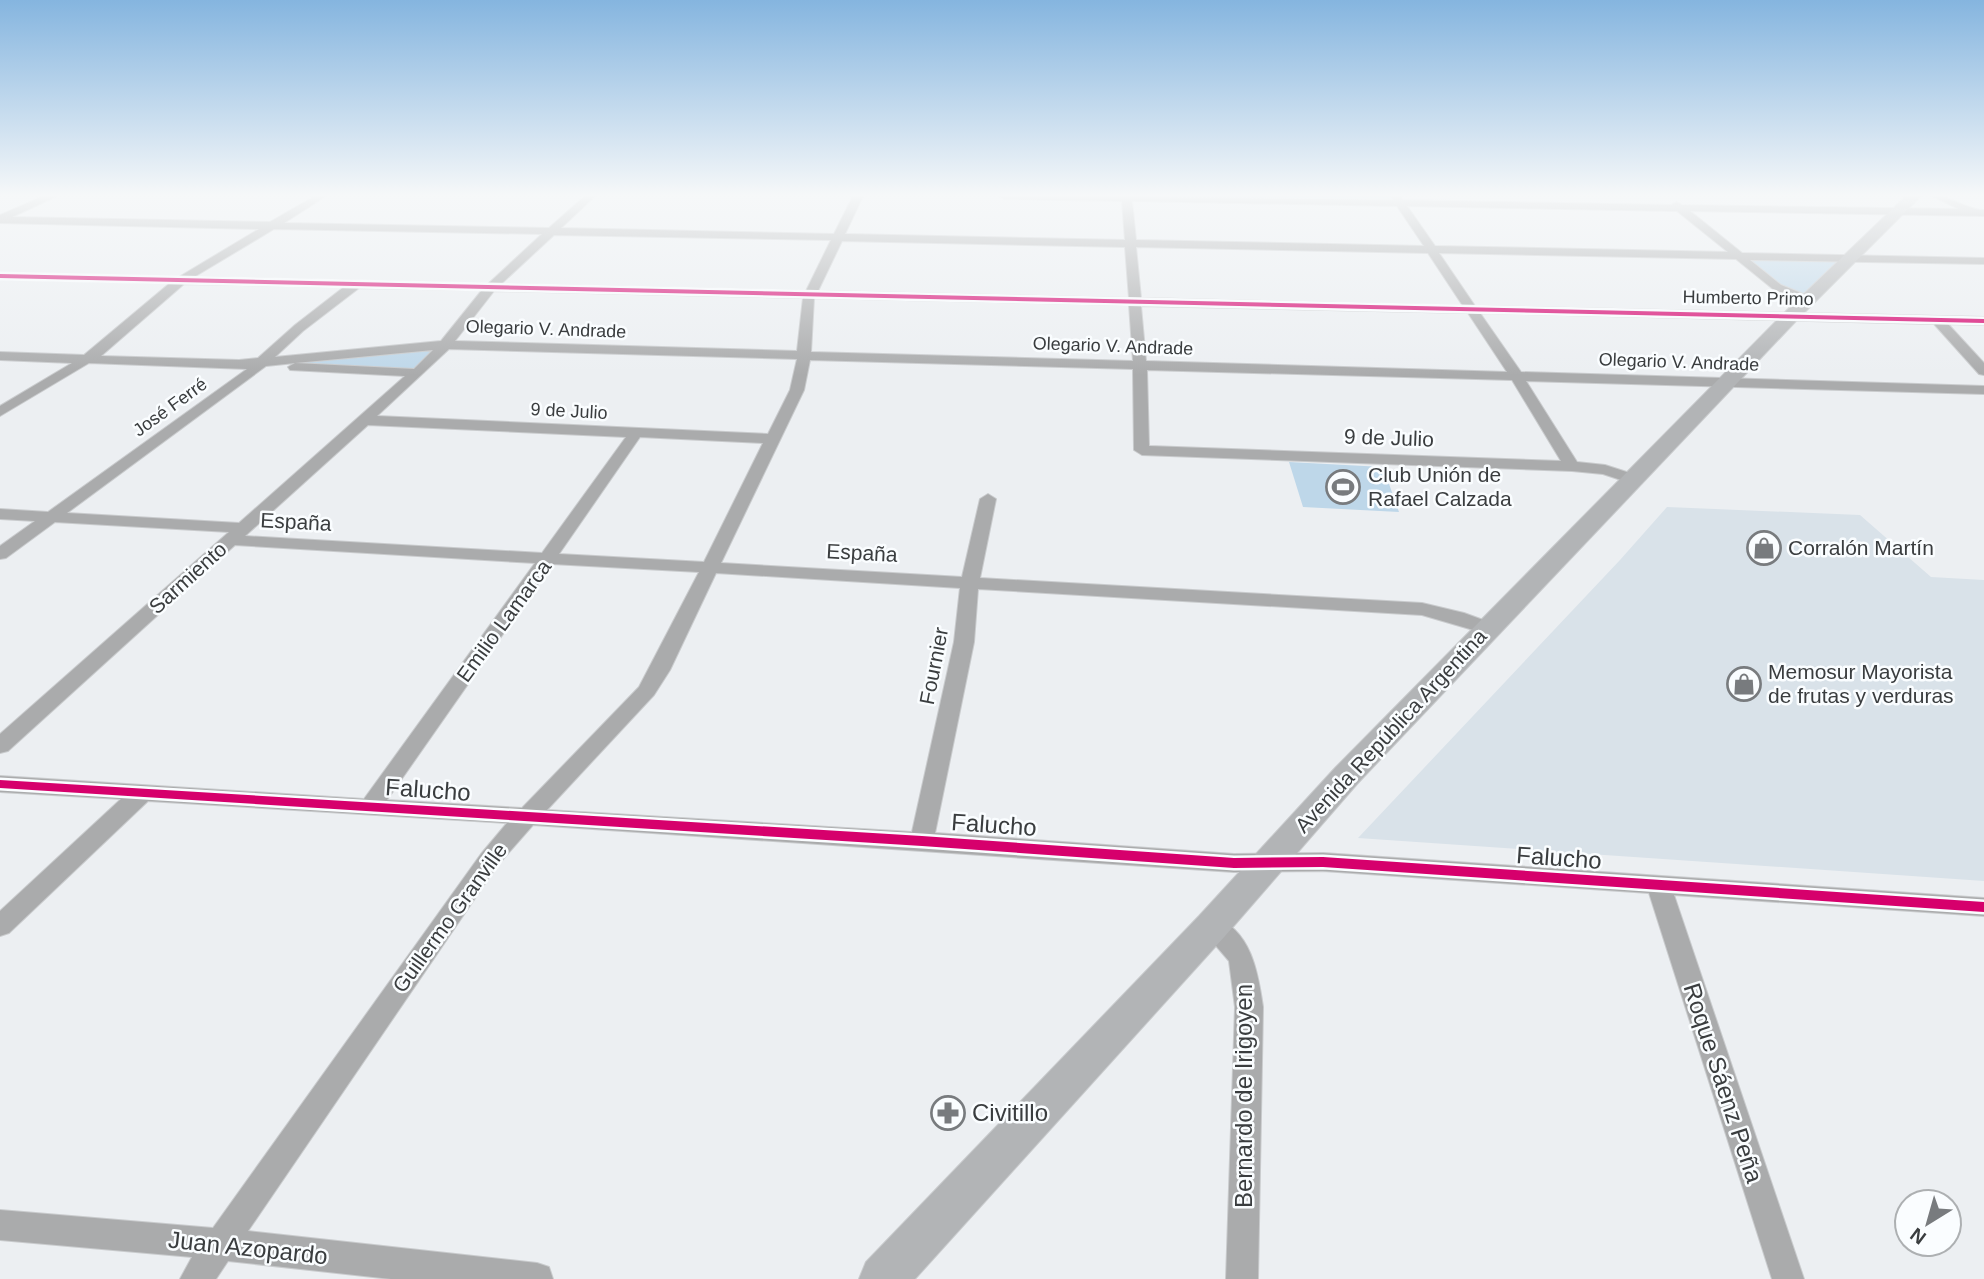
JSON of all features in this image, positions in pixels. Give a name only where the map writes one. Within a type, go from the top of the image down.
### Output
[{"type":"main road","name":"Avenida República Argentina","points":[[891,1276],[1271,862],[1346,776],[1798,308],[1853,256]]},
{"type":"street","points":[[0,412],[86,360],[181,280],[222,256]]},
{"type":"street","name":"Sarmiento","points":[[0,746],[417,373],[445,345],[490,288],[525,256]]},
{"type":"street","name":"Guillermo Granville","points":[[196,1279],[489,859],[647,691],[660,670],[802,378],[806,307],[829,256]]},
{"type":"street","points":[[1131,256],[1140,366]]},
{"type":"street","points":[[1435,256],[1517,377],[1572,466]]},
{"type":"street","points":[[1724,256],[1984,261]]},
{"type":"street","points":[[1738,256],[1798,308]]},
{"type":"street","name":"Humberto Primo","points":[[0,276],[1472,310],[1798,308],[1938,320],[1984,321]]},
{"type":"street","name":"José Ferré","points":[[0,554],[261,363],[299,328],[356,284]]},
{"type":"street","points":[[1938,320],[1984,371]]},
{"type":"street","name":"Olegario V. Andrade","points":[[0,356],[241,364],[445,345],[1984,390]]},
{"type":"street","name":"Olegario V. Andrade","points":[[261,363],[417,373]]},
{"type":"street","name":"9 de Julio","points":[[1140,366],[1142,450],[1572,466],[1605,470],[1633,478]]},
{"type":"street","name":"9 de Julio","points":[[365,420],[772,439]]},
{"type":"street","name":"Emilio Lamarca","points":[[370,807],[549,559],[636,433]]},
{"type":"street","name":"Fournier","points":[[922,841],[964,642],[970,582],[988,499]]},
{"type":"street","name":"España","points":[[0,514],[51,516],[549,559],[1422,609],[1457,617],[1487,628]]},
{"type":"street","name":"Falucho","points":[[0,784],[1234,863],[1323,862],[1658,887],[1984,907]]},
{"type":"street","points":[[0,926],[141,794]]},
{"type":"street","name":"Roque Sáenz Peña","points":[[1658,887],[1788,1279]]},
{"type":"street","name":"Bernardo de Irigoyen","points":[[1212,926],[1238,949],[1245,970],[1249,1007],[1242,1279]]},
{"type":"street","name":"Juan Azopardo","points":[[0,1225],[220,1244],[537,1279]]},
{"type":"shaded area","points":[[1738,256],[1851,258],[1807,300],[1793,295]]},
{"type":"shaded area","points":[[429,348],[436,350],[415,369],[289,363]]},
{"type":"shaded area","name":"Club Unión de Rafael Calzada","points":[[1289,462],[1383,467],[1399,512],[1303,507]]},
{"type":"shaded area","name":"Memosur Mayorista de frutas y verduras","points":[[1667,507],[1860,515],[1931,577],[1984,580],[1984,881],[1358,838]]},
{"type":"cycle path","points":[[0,276],[1984,321]]},
{"type":"cycle path","points":[[0,784],[1234,863],[1323,862],[1984,907]]},
{"type":"place","name":"Club Unión de Rafael Calzada","points":[[1343,487]]},
{"type":"place","name":"Corralón Martín","points":[[1764,548]]},
{"type":"place","name":"Memosur Mayorista de frutas y verduras","points":[[1744,684]]},
{"type":"place","name":"Civitillo","points":[[948,1113]]}]
